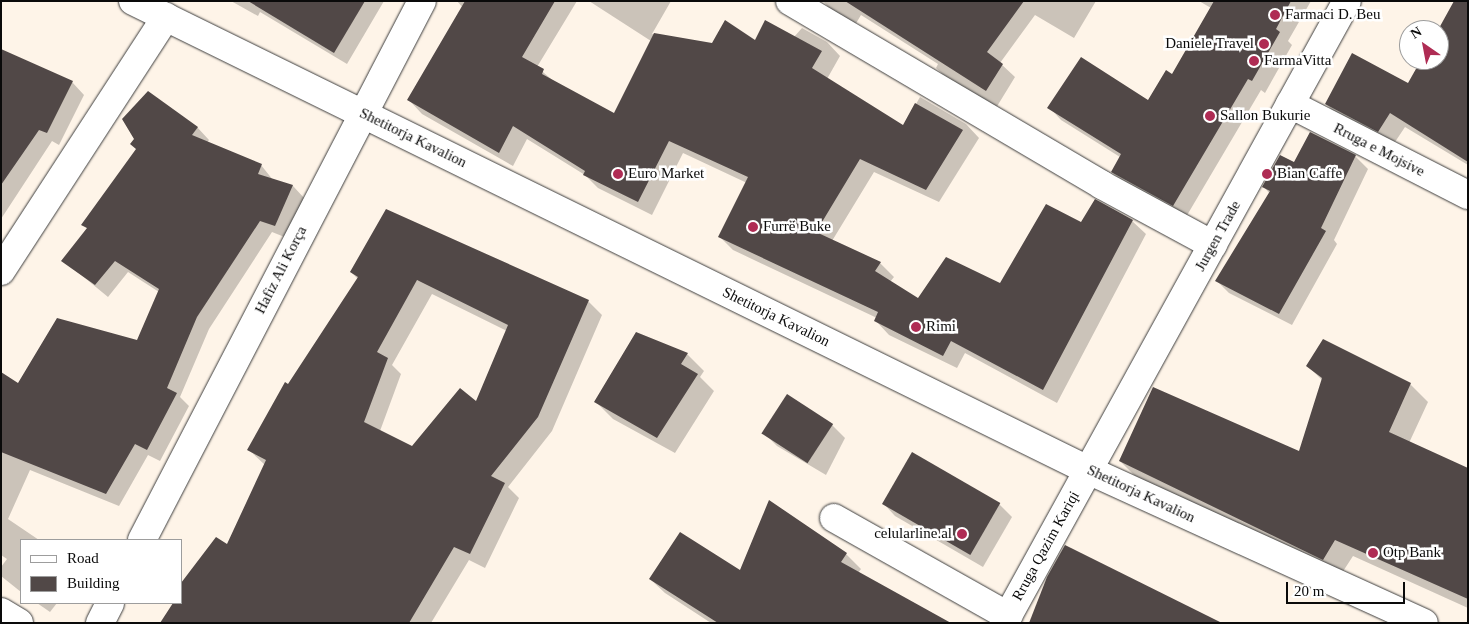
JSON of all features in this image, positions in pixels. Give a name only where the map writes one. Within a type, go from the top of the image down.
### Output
[{"type":"street","name":"Shetitorja Kavalion","points":[[133,1],[1088,470],[1424,623]]},
{"type":"street","name":"Hafiz Ali Korça","points":[[143,539],[362,113],[422,1]]},
{"type":"street","points":[[790,1],[1102,185],[1213,245]]},
{"type":"street","name":"Jurgen Trade","points":[[1088,470],[1347,1]]},
{"type":"street","points":[[1,271],[166,17]]},
{"type":"street","name":"Rruga e Mojsive","points":[[1290,104],[1468,195]]},
{"type":"street","name":"Rruga Qazim Kariqi","points":[[1006,619],[1088,470]]},
{"type":"street","points":[[834,518],[1006,619]]},
{"type":"street","points":[[100,623],[110,604]]},
{"type":"street","points":[[1,612],[19,623]]},
{"type":"building","points":[[248,1],[365,1],[334,53]]},
{"type":"building","points":[[465,1],[555,1],[522,57],[544,69],[542,74],[614,113],[654,33],[712,43],[725,20],[755,40],[765,20],[822,51],[812,68],[903,125],[915,103],[963,130],[926,190],[860,159],[816,232],[881,262],[875,271],[918,298],[946,257],[1000,283],[1046,204],[1081,222],[1095,199],[1133,220],[1043,390],[951,341],[943,356],[874,321],[878,312],[718,237],[748,177],[669,141],[638,202],[583,175],[585,171],[513,126],[499,153],[407,100]]},
{"type":"building","points":[[845,1],[1024,1],[987,52],[1003,64],[986,91]]},
{"type":"building","points":[[1214,1],[1291,1],[1276,29],[1280,32],[1252,81],[1248,79],[1173,206],[1111,172],[1121,154],[1047,108],[1081,57],[1148,100],[1166,70],[1172,74]]},
{"type":"building","points":[[1454,1],[1468,1],[1468,162],[1390,113],[1378,132],[1325,104],[1352,53],[1408,83],[1415,70],[1449,70],[1449,20],[1444,20]]},
{"type":"building","points":[[1,49],[73,81],[47,133],[39,130],[1,185]]},
{"type":"building","points":[[148,91],[198,127],[192,135],[262,164],[258,174],[293,185],[275,226],[260,221],[197,317],[167,388],[177,393],[147,450],[135,444],[106,494],[1,452],[1,372],[18,383],[57,318],[137,340],[159,289],[115,261],[95,285],[61,261],[87,228],[81,225],[136,149],[130,144],[134,139],[122,119]]},
{"type":"building","points":[[1310,132],[1356,155],[1321,228],[1326,231],[1279,314],[1215,281],[1270,191],[1262,187],[1280,155],[1294,162]]},
{"type":"building","points":[[386,209],[589,300],[538,417],[491,476],[505,483],[470,554],[454,547],[409,623],[160,623],[172,604],[182,604],[182,582],[216,537],[227,544],[266,460],[247,450],[285,382],[288,384],[358,277],[350,272]],"holes":[[[417,280],[508,325],[476,401],[460,388],[412,446],[364,422],[388,358],[377,352]]]},
{"type":"building","points":[[636,332],[688,353],[681,364],[698,374],[657,438],[594,402]]},
{"type":"building","points":[[1323,339],[1411,383],[1389,432],[1468,468],[1468,599],[1335,540],[1323,560],[1119,461],[1153,387],[1299,451],[1322,378],[1306,366]]},
{"type":"building","points":[[787,394],[833,424],[808,463],[761,433]]},
{"type":"building","points":[[912,452],[1000,503],[970,555],[882,504]]},
{"type":"building","points":[[769,500],[847,553],[841,562],[951,623],[718,623],[649,579],[680,532],[740,570]]},
{"type":"building","points":[[1065,545],[1222,623],[1029,623],[1047,577]]},
{"type":"place","name":"Farmaci D. Beu","points":[[1275,15]]},
{"type":"place","name":"Daniele Travel","points":[[1264,44]]},
{"type":"place","name":"FarmaVitta","points":[[1254,61]]},
{"type":"place","name":"Sallon Bukurie","points":[[1210,116]]},
{"type":"place","name":"Euro Market","points":[[618,174]]},
{"type":"place","name":"Bian Caffe","points":[[1267,174]]},
{"type":"place","name":"Furrë Buke","points":[[753,227]]},
{"type":"place","name":"Rimi","points":[[916,327]]},
{"type":"place","name":"celularline.al","points":[[962,534]]},
{"type":"place","name":"Otp Bank","points":[[1373,553]]}]
